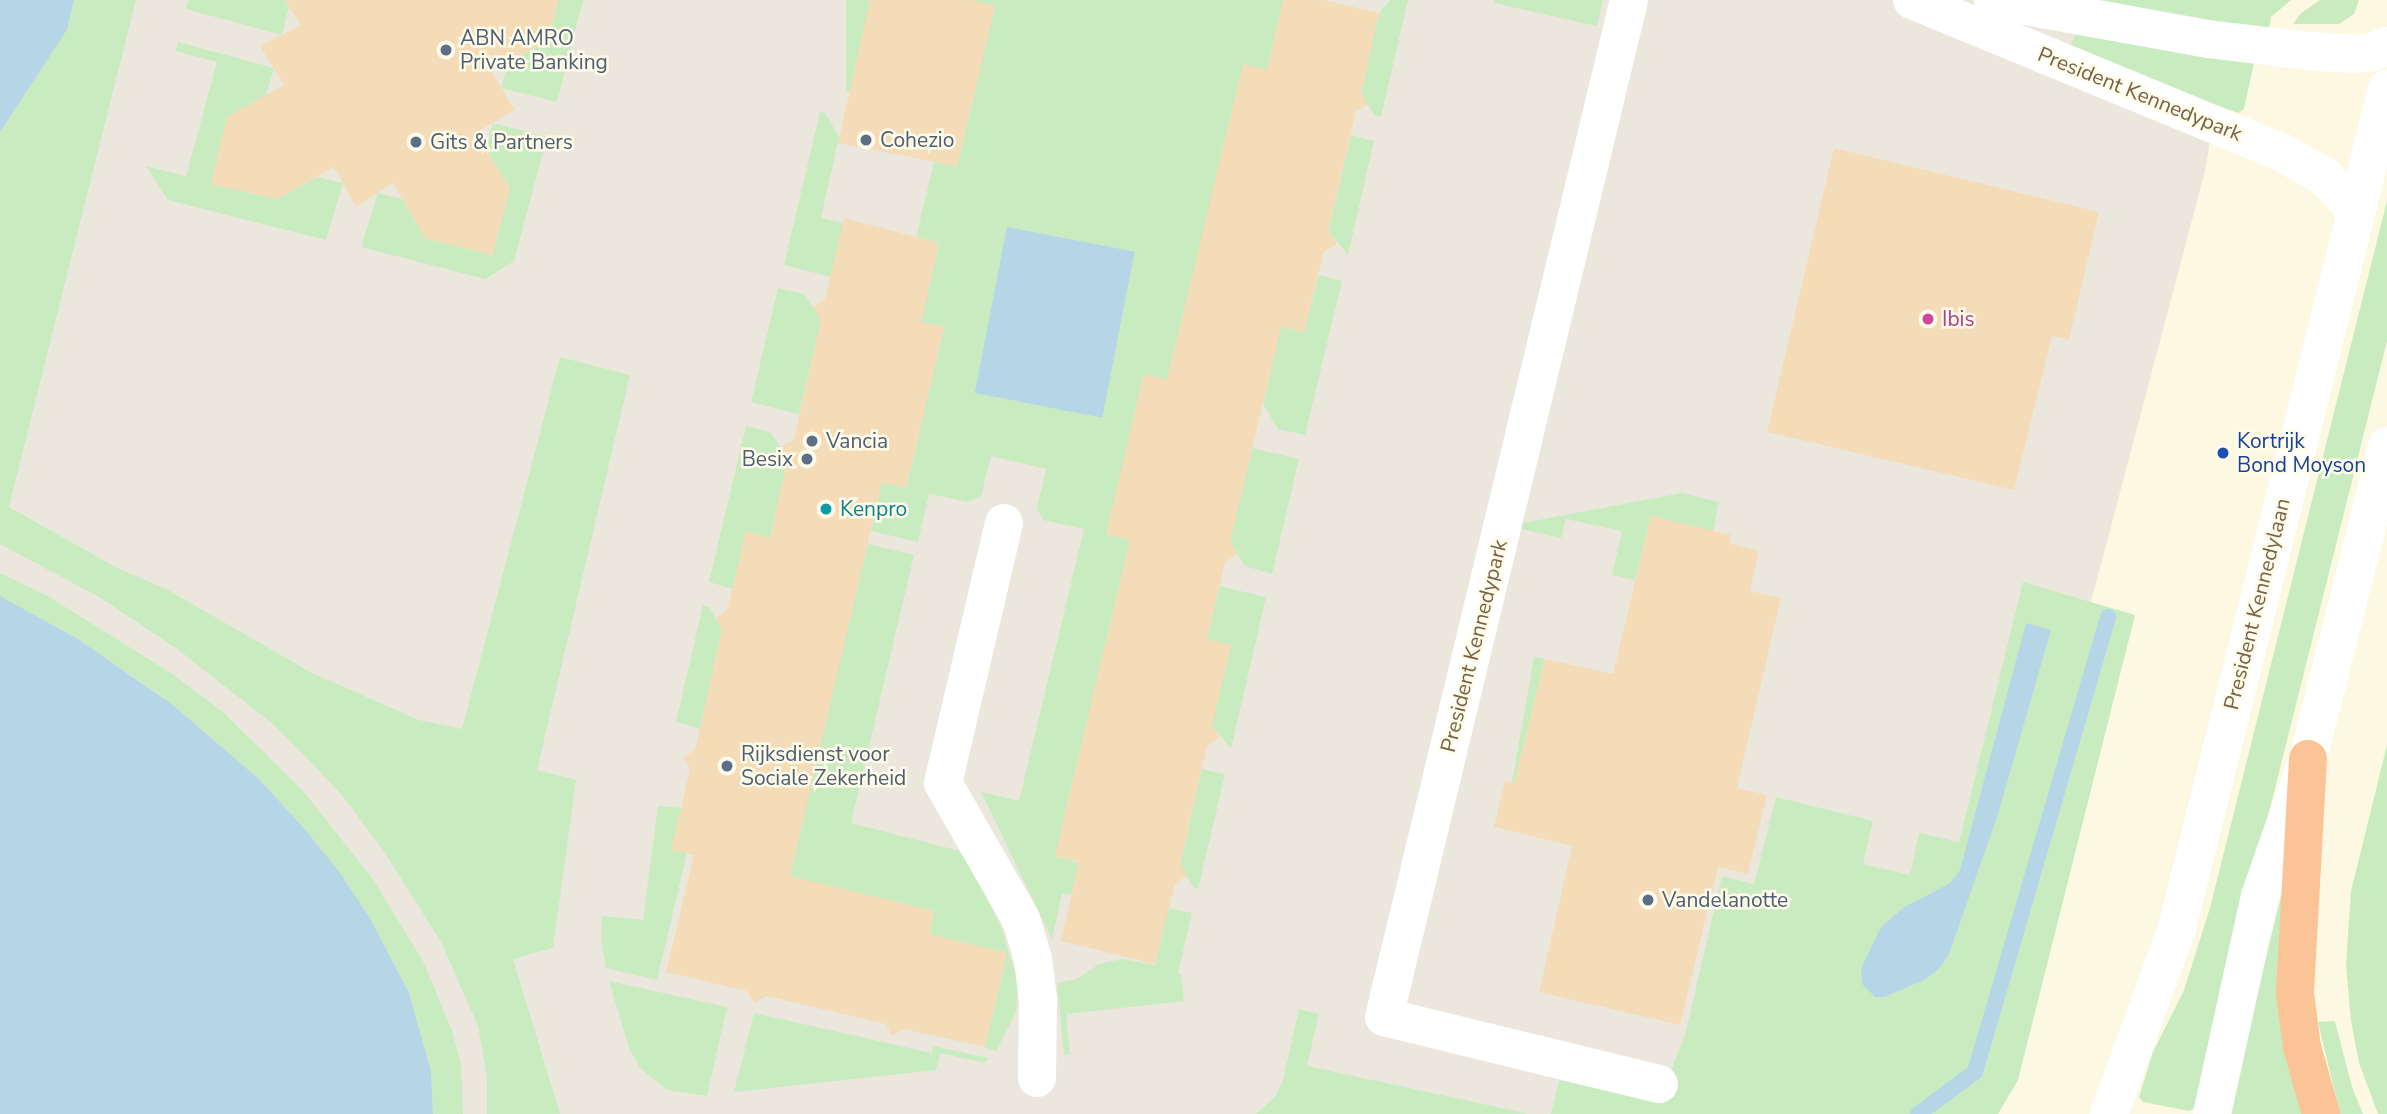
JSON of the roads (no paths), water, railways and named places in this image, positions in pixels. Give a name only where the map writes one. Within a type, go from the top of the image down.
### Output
[{"type":"highway","points":[[2308,759],[2295,994],[2302,1047],[2321,1114]]},
{"type":"street","name":"President Kennedypark","points":[[1629,0],[1384,1017],[1659,1084]]},
{"type":"street","name":"President Kennedypark","points":[[1912,0],[2281,152],[2325,177],[2355,210]]},
{"type":"street","points":[[1993,0],[2208,38],[2308,51],[2352,54],[2374,52],[2387,46]]},
{"type":"street","name":"President Kennedylaan","points":[[2109,1114],[2178,928],[2387,89]]},
{"type":"street","points":[[2212,1114],[2260,896],[2308,759],[2387,446]]},
{"type":"street","points":[[1004,523],[943,783],[1021,919],[1032,959],[1038,998],[1037,1078]]},
{"type":"water","points":[[0,0],[74,0],[67,30],[0,132]]},
{"type":"water","points":[[1007,227],[1135,252],[1102,418],[975,393]]},
{"type":"water","points":[[0,596],[78,639],[174,706],[260,780],[302,826],[338,870],[370,918],[409,993],[431,1071],[433,1114],[0,1114]]},
{"type":"water","points":[[2026,623],[2051,630],[1998,814],[1949,954],[1939,969],[1924,980],[1884,997],[1875,997],[1862,984],[1861,969],[1881,927],[1903,908],[1950,883],[1960,870]]},
{"type":"waterway","points":[[1918,1114],[1975,1072],[2108,617]]},
{"type":"place","name":"ABN AMRO Private Banking","points":[[446,50]]},
{"type":"place","name":"Cohezio","points":[[866,140]]},
{"type":"place","name":"Gits & Partners","points":[[416,142]]},
{"type":"place","name":"Ibis","points":[[1928,319]]},
{"type":"place","name":"Vancia","points":[[812,441]]},
{"type":"place","name":"Kortrijk Bond Moyson","points":[[2223,453]]},
{"type":"place","name":"Besix","points":[[807,459]]},
{"type":"place","name":"Kenpro","points":[[826,509]]},
{"type":"place","name":"Rijksdienst voor Sociale Zekerheid","points":[[727,766]]},
{"type":"place","name":"Vandelanotte","points":[[1648,900]]}]
